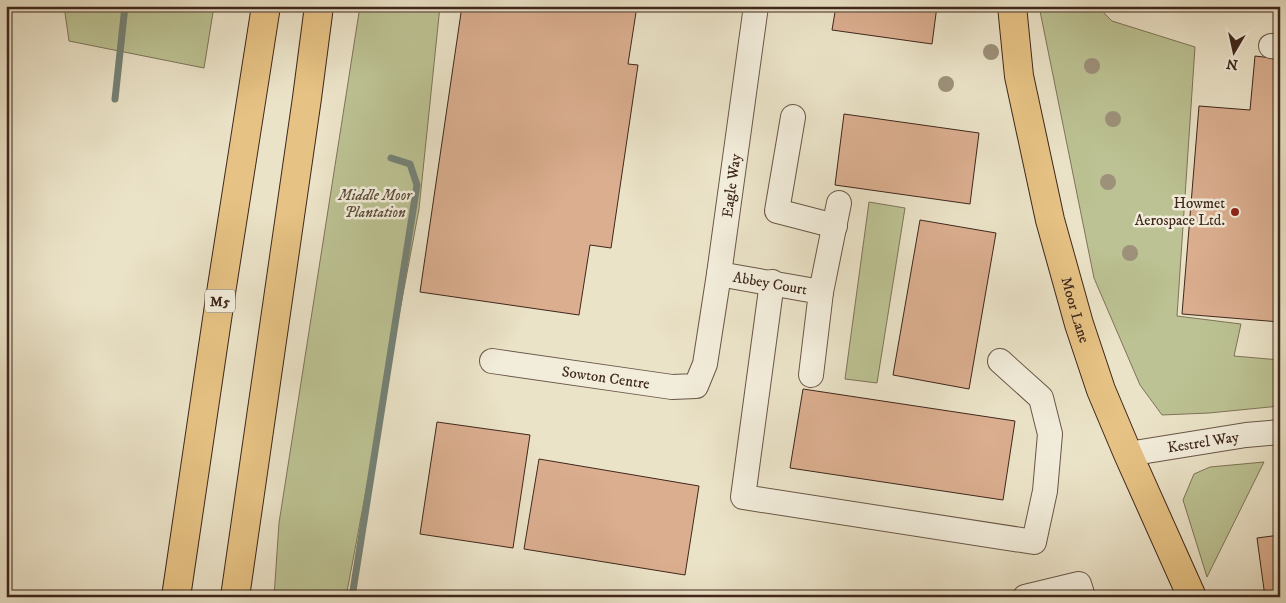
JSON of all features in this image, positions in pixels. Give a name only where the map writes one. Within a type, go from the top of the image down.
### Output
[{"type":"main road","name":"M5","points":[[176,597],[266,6]]},
{"type":"main road","points":[[235,597],[305,118],[319,6]]},
{"type":"main road","name":"Moor Lane","points":[[1012,6],[1019,76],[1050,220],[1079,324],[1101,390],[1192,597]]},
{"type":"street","name":"Eagle Way","points":[[704,364],[719,274],[756,6]]},
{"type":"street","name":"Abbey Court","points":[[793,117],[777,211],[837,214],[821,292],[812,375]]},
{"type":"street","name":"Abbey Court","points":[[719,274],[821,292]]},
{"type":"street","points":[[772,282],[743,498],[1034,542],[1045,491],[1050,434],[1041,398],[1000,361]]},
{"type":"street","name":"Sowton Centre","points":[[492,361],[672,387],[696,386],[704,364]]},
{"type":"street","name":"Kestrel Way","points":[[1128,454],[1237,436],[1280,432]]},
{"type":"street","points":[[1030,596],[1079,584],[1083,597]]},
{"type":"green space","points":[[64,6],[214,6],[204,68],[69,41]]},
{"type":"green space","name":"Middle Moor Plantation","points":[[360,6],[440,6],[419,209],[346,597],[274,597],[279,523]]},
{"type":"green space","points":[[1039,6],[1097,6],[1112,21],[1195,47],[1177,316],[1241,324],[1234,356],[1280,360],[1280,406],[1209,413],[1162,415],[1140,385],[1094,278]]},
{"type":"green space","points":[[869,202],[905,208],[877,383],[845,379]]},
{"type":"green space","points":[[1264,462],[1207,577],[1183,500],[1194,474],[1210,467]]},
{"type":"building","points":[[462,6],[637,6],[628,64],[638,65],[611,248],[590,245],[579,315],[420,292]]},
{"type":"building","points":[[836,6],[937,6],[932,44],[832,30]]},
{"type":"building","name":"Howmet Aerospace Ltd.","points":[[1255,56],[1280,59],[1280,322],[1182,314],[1199,106],[1250,110]]},
{"type":"building","points":[[844,114],[979,133],[970,204],[835,185]]},
{"type":"building","points":[[920,220],[996,233],[969,389],[893,375]]},
{"type":"building","points":[[803,389],[1015,421],[1003,500],[790,468]]},
{"type":"building","points":[[437,422],[530,435],[513,548],[420,534]]},
{"type":"building","points":[[539,459],[699,486],[685,575],[524,549]]},
{"type":"building","points":[[1280,535],[1280,597],[1265,597],[1257,538]]},
{"type":"waterway","points":[[115,99],[125,6]]},
{"type":"waterway","points":[[352,597],[417,185],[410,164],[391,158]]},
{"type":"place","name":"Howmet Aerospace Ltd.","points":[[1235,212]]}]
